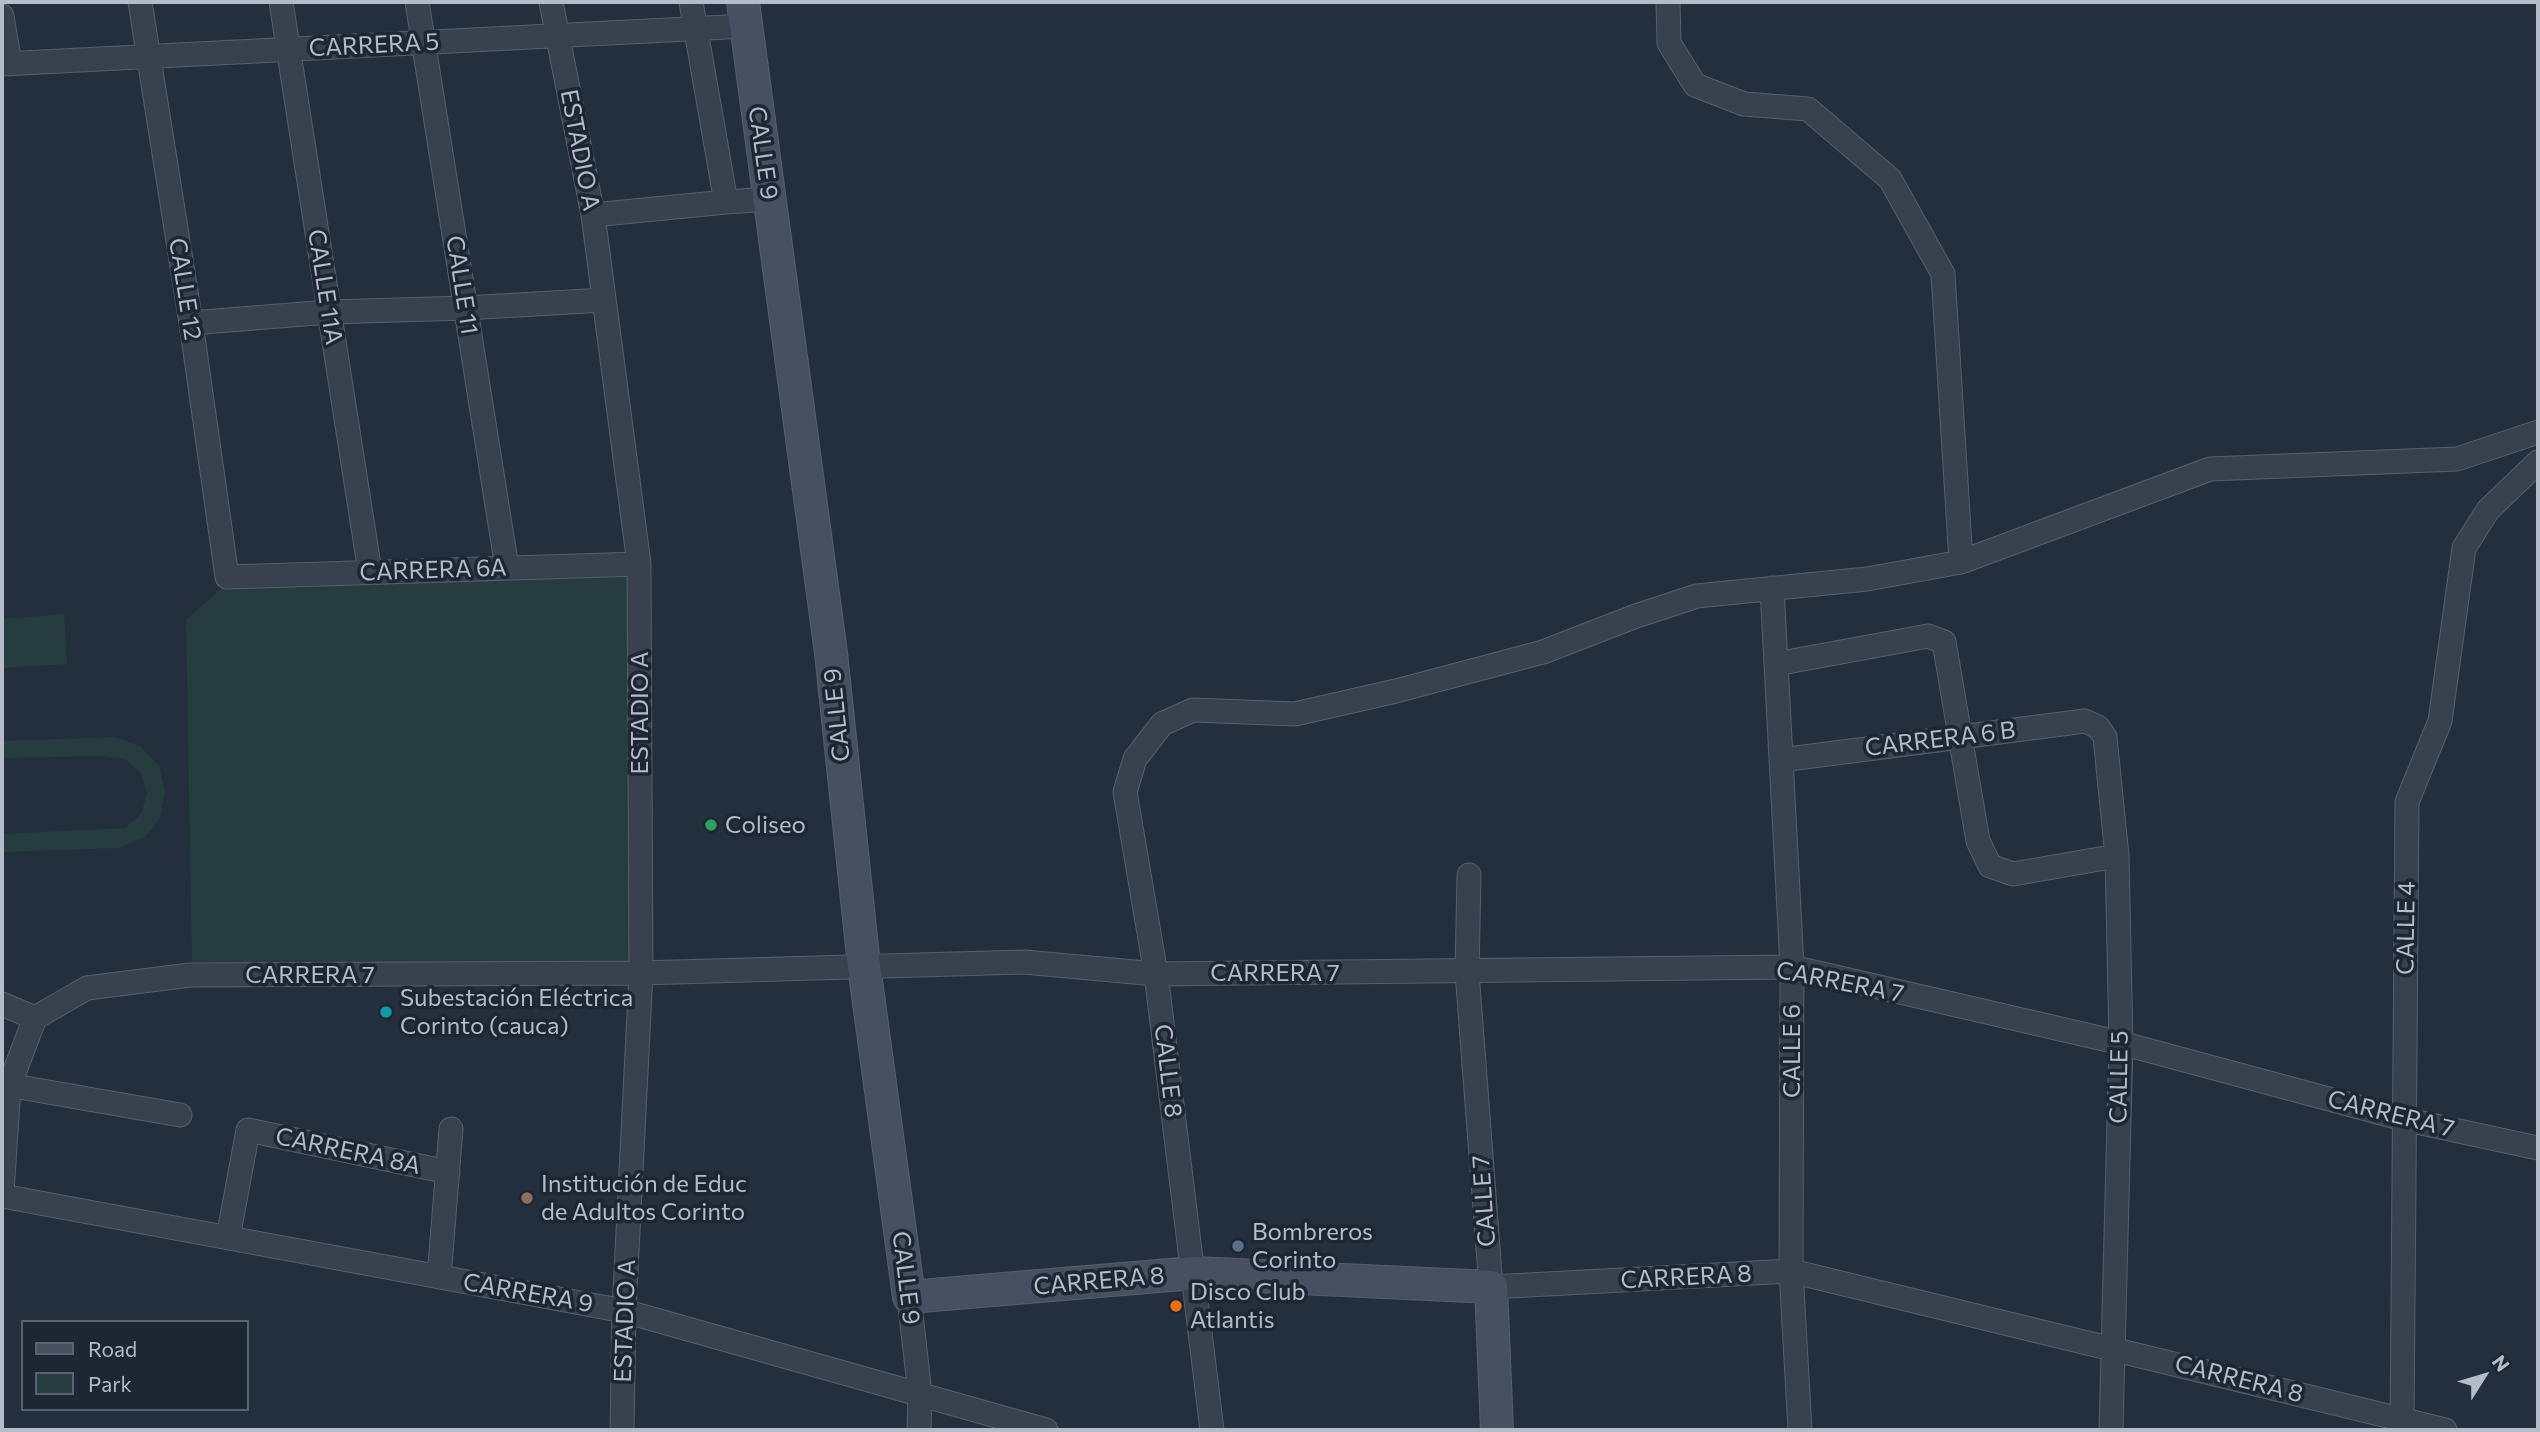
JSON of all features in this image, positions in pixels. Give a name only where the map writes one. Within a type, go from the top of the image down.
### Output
[{"type":"street","name":"CALLE 12","points":[[140,2],[191,323],[227,577]]},
{"type":"street","name":"CALLE 11A","points":[[281,2],[370,572]]},
{"type":"street","name":"CALLE 11","points":[[417,2],[508,568]]},
{"type":"street","name":"ESTADIO A","points":[[551,2],[593,215],[639,564],[641,973],[624,1311],[622,1430]]},
{"type":"street","points":[[691,2],[726,202]]},
{"type":"street","points":[[1668,2],[1669,43],[1695,85],[1744,104],[1808,109],[1890,179],[1943,274],[1961,562]]},
{"type":"street","name":"CARRERA 5","points":[[6,64],[695,29],[744,14]]},
{"type":"street","name":"CALLE 9","points":[[744,14],[831,653],[864,966],[920,1394],[919,1430]]},
{"type":"street","points":[[2,16],[6,64]]},
{"type":"street","points":[[593,215],[770,200]]},
{"type":"street","points":[[191,323],[329,312],[466,309],[604,300]]},
{"type":"street","points":[[1772,588],[1867,579],[1961,562],[2210,469],[2457,460],[2538,432]]},
{"type":"street","name":"CALLE 4","points":[[2402,1426],[2407,802],[2440,721],[2464,548],[2488,510],[2538,462]]},
{"type":"street","name":"CARRERA 6A","points":[[227,577],[639,564]]},
{"type":"street","name":"CALLE 6","points":[[1772,588],[1792,967],[1791,1271],[1800,1430]]},
{"type":"street","name":"CALLE 8","points":[[1212,1430],[1156,974],[1125,792],[1135,759],[1162,724],[1193,710],[1295,714],[1543,652],[1697,596],[1772,588]]},
{"type":"street","points":[[1776,664],[1928,636],[1944,642],[1978,841],[1990,866],[2013,874],[2117,856]]},
{"type":"street","name":"CARRERA 6 B","points":[[1781,760],[2085,721],[2098,727]]},
{"type":"street","name":"CALLE 5","points":[[2098,727],[2105,737],[2117,856],[2121,1043],[2110,1430]]},
{"type":"street","name":"CALLE 7","points":[[1469,875],[1467,972],[1491,1287],[1497,1430]]},
{"type":"street","name":"CARRERA 7","points":[[35,1018],[87,988],[190,975],[641,973],[1024,962],[1156,974],[1792,967],[2121,1043],[2403,1119],[2538,1148]]},
{"type":"street","points":[[2,1004],[35,1018],[5,1085],[2,1194]]},
{"type":"street","points":[[5,1085],[180,1115]]},
{"type":"street","points":[[439,1277],[451,1129]]},
{"type":"street","name":"CARRERA 8A","points":[[228,1238],[248,1130],[448,1172]]},
{"type":"street","name":"CARRERA 9","points":[[2,1194],[624,1311],[1046,1430]]},
{"type":"street","name":"CARRERA 8","points":[[909,1297],[1194,1273],[1491,1287],[1791,1271],[2113,1347],[2402,1426],[2445,1430]]},
{"type":"green space","points":[[632,572],[633,962],[192,962],[186,620],[223,587]]},
{"type":"green space","points":[[64,614],[67,664],[2,668],[2,619]]},
{"type":"green space","points":[[116,737],[141,747],[159,766],[165,792],[160,818],[152,829],[143,838],[119,848],[2,852],[2,834],[125,828],[141,814],[147,794],[141,773],[125,759],[104,756],[2,758],[2,741]]},
{"type":"place","name":"Coliseo","points":[[711,825]]},
{"type":"place","name":"Subestación Eléctrica Corinto (cauca)","points":[[386,1012]]},
{"type":"place","name":"Institución de Educ de Adultos Corinto","points":[[527,1198]]},
{"type":"place","name":"Bombreros Corinto","points":[[1238,1246]]},
{"type":"place","name":"Disco Club Atlantis","points":[[1176,1306]]}]
